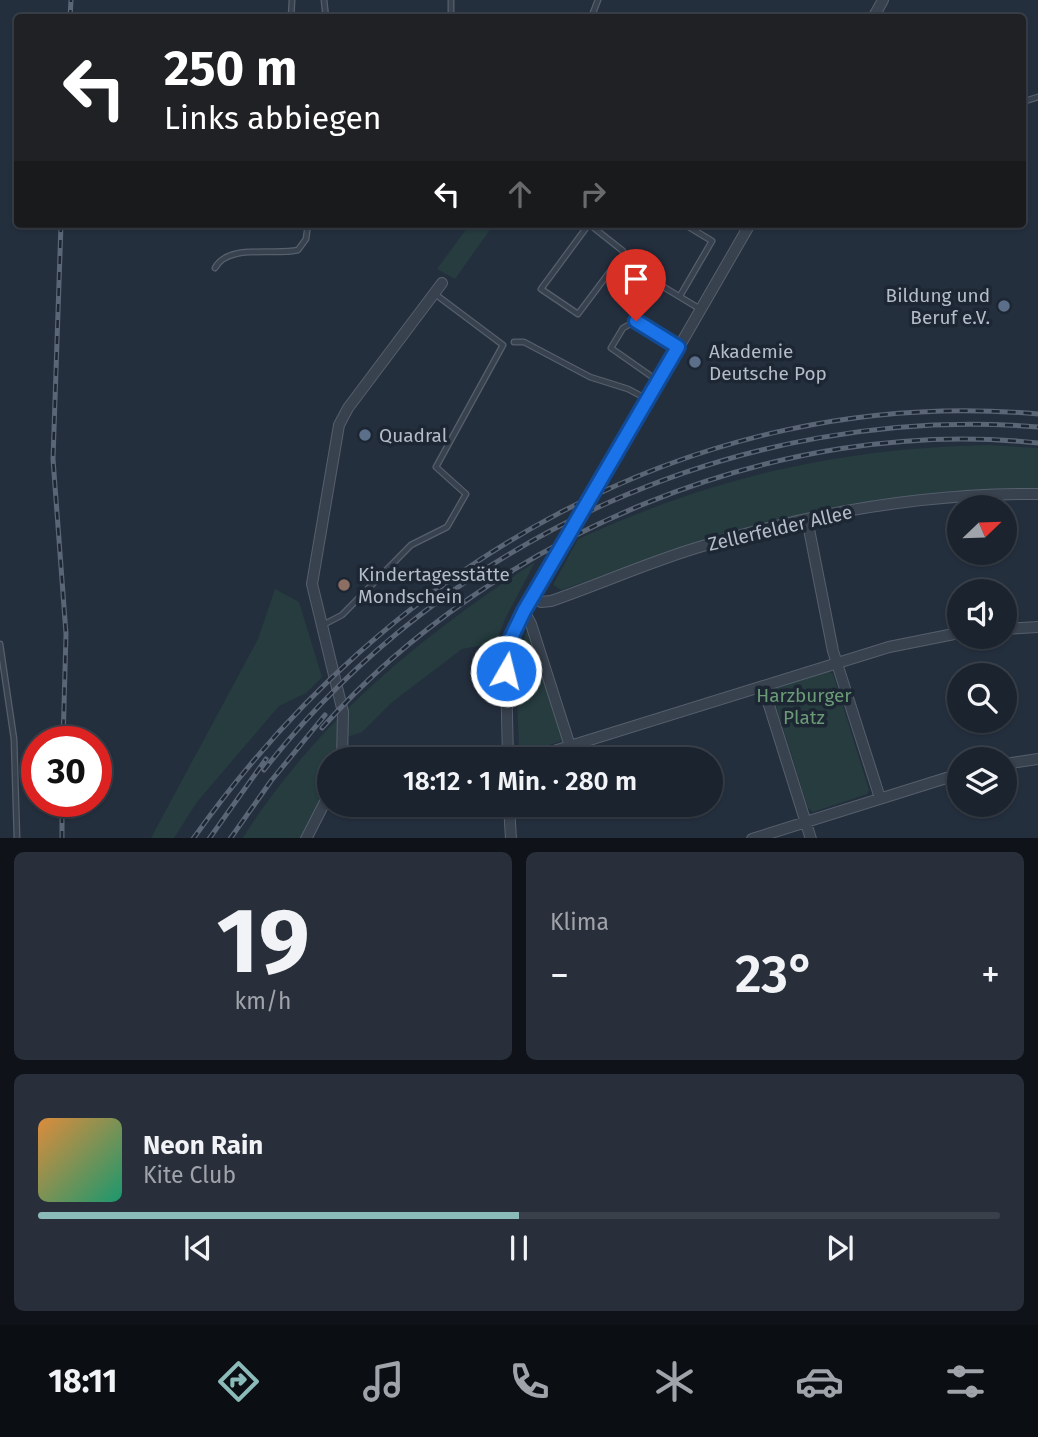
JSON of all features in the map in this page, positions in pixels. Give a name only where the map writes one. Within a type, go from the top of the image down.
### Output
[{"type":"street","points":[[508,747],[507,655],[511,638],[532,597],[748,228]]},
{"type":"street","points":[[342,747],[343,712],[320,626],[312,584],[339,425],[348,408],[442,283]]},
{"type":"street","name":"Zellerfelder Allee","points":[[532,597],[541,602],[551,601],[696,548],[807,519],[913,502],[1038,494]]},
{"type":"street","points":[[807,519],[837,662],[880,798]]},
{"type":"street","points":[[524,611],[531,624],[570,746]]},
{"type":"street","points":[[1017,628],[1038,627]]},
{"type":"street","points":[[567,747],[837,662],[921,639],[947,635]]},
{"type":"street","points":[[763,686],[811,838]]},
{"type":"street","points":[[1017,762],[1038,760]]},
{"type":"street","points":[[752,838],[947,778]]},
{"type":"street","points":[[306,838],[317,817]]},
{"type":"street","points":[[510,817],[511,838]]},
{"type":"lane","points":[[215,268],[217,263],[236,254],[298,250],[306,239],[307,228]]},
{"type":"lane","points":[[586,228],[541,289],[579,314],[614,267],[624,263]]},
{"type":"lane","points":[[594,228],[623,251],[624,263]]},
{"type":"lane","points":[[680,296],[712,241],[691,228]]},
{"type":"lane","points":[[624,263],[701,309]]},
{"type":"lane","points":[[320,626],[342,615],[411,545],[447,527],[466,495],[436,467],[503,345],[434,293]]},
{"type":"lane","points":[[658,382],[611,348],[623,328],[636,321],[678,347]]},
{"type":"lane","points":[[514,342],[524,342],[590,377],[628,389],[648,399]]},
{"type":"lane","points":[[0,644],[14,739],[17,838]]},
{"type":"green space","points":[[467,228],[491,228],[455,279],[437,269]]},
{"type":"green space","points":[[990,445],[1038,448],[1038,490],[947,495],[947,498],[695,544],[561,590],[553,585],[578,539],[629,517],[729,483],[779,470],[881,452]]},
{"type":"green space","points":[[535,562],[505,619],[496,643],[462,649],[391,703],[362,732],[344,738],[343,747],[317,747],[317,815],[304,838],[243,838],[271,797],[337,719],[412,651]]},
{"type":"green space","points":[[275,589],[299,602],[322,677],[306,693],[279,706],[197,802],[174,838],[151,838],[258,639]]},
{"type":"green space","points":[[528,628],[565,740],[542,747],[519,747],[517,687],[523,643]]},
{"type":"green space","name":"Harzburger Platz","points":[[828,671],[833,674],[869,790],[867,794],[813,812],[808,808],[772,693],[774,689]]},
{"type":"railway","points":[[70,14],[71,0]]},
{"type":"railway","points":[[61,228],[53,459],[66,634],[63,726]]},
{"type":"railway","points":[[194,838],[271,741],[358,653],[455,577],[560,513],[671,463],[789,429],[911,412],[1038,414]]},
{"type":"railway","points":[[264,770],[337,688],[420,615],[511,553],[609,502],[712,464],[819,438],[928,425],[1038,427]]},
{"type":"railway","points":[[322,728],[391,659],[470,598],[556,546],[647,503],[743,470],[841,449],[940,439],[1038,443]]},
{"type":"railway","points":[[231,838],[271,781],[325,715]]},
{"type":"railway","points":[[210,838],[266,759]]},
{"type":"railway","points":[[62,817],[62,838]]},
{"type":"place","name":"Bildung und Beruf e.V.","points":[[1004,306]]},
{"type":"place","name":"Akademie Deutsche Pop","points":[[695,362]]},
{"type":"place","name":"Quadral","points":[[365,435]]},
{"type":"place","name":"Kindertagesstätte Mondschein","points":[[344,585]]},
{"type":"route","points":[[506,671],[511,638],[524,611],[678,347],[636,321]]}]
